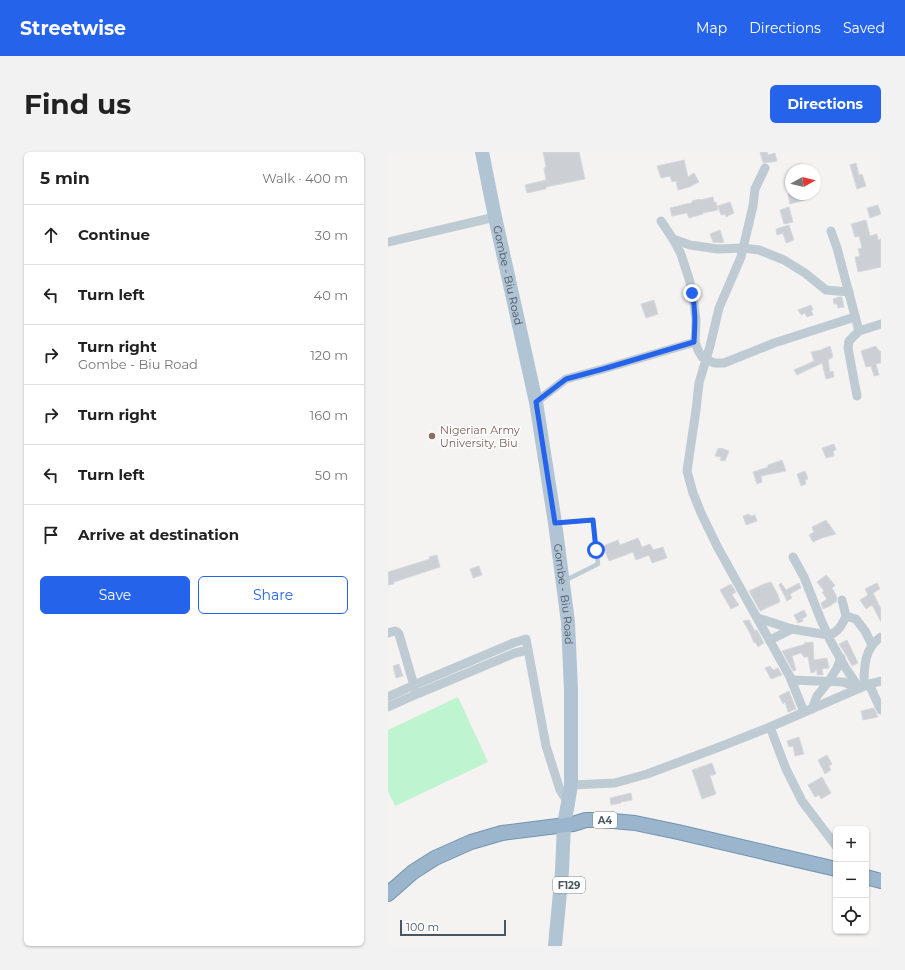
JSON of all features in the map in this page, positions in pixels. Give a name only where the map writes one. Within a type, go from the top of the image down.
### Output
[{"type":"highway","name":"A4","points":[[388,894],[413,872],[435,858],[471,842],[502,833],[569,824],[586,820],[635,823],[833,868]]},
{"type":"highway","points":[[869,877],[881,881]]},
{"type":"main road","name":"Gombe - Biu Road","points":[[482,152],[536,402],[555,523],[568,622],[571,690],[571,785],[568,803],[569,824]]},
{"type":"main road","name":"F129","points":[[555,946],[562,871],[569,824]]},
{"type":"main road","name":"F129","points":[[564,946],[571,868],[569,824]]},
{"type":"street","points":[[765,168],[755,189],[753,206],[741,257],[719,308],[699,383],[687,471],[692,493],[718,548],[808,710]]},
{"type":"street","points":[[388,242],[495,217]]},
{"type":"street","points":[[661,221],[681,254],[690,282],[696,320],[694,342],[702,357],[714,363],[724,363],[774,343],[855,317]]},
{"type":"street","points":[[831,231],[859,331]]},
{"type":"street","points":[[673,239],[718,249],[743,248],[759,250],[784,260],[805,273],[826,290],[849,292]]},
{"type":"street","points":[[857,396],[848,348],[849,341],[859,331],[881,324]]},
{"type":"street","points":[[536,402],[566,379],[694,342]]},
{"type":"street","points":[[793,557],[804,577],[828,635],[840,658],[864,686],[881,710]]},
{"type":"street","points":[[758,618],[792,629],[828,635],[833,634],[839,629],[846,616],[842,600]]},
{"type":"street","points":[[846,616],[856,619],[865,631],[872,645]]},
{"type":"street","points":[[770,640],[792,629]]},
{"type":"street","points":[[388,633],[395,630],[399,634],[417,694]]},
{"type":"street","points":[[864,686],[864,670],[867,653],[872,645],[881,637]]},
{"type":"street","points":[[388,696],[513,643],[526,639],[546,746],[560,790],[568,803]]},
{"type":"street","points":[[388,707],[515,653],[528,650]]},
{"type":"street","points":[[808,710],[829,682],[837,668],[840,658]]},
{"type":"street","points":[[791,680],[843,682],[864,686]]},
{"type":"street","points":[[571,785],[615,783],[647,774],[770,727],[864,686],[881,681]]},
{"type":"street","points":[[770,727],[786,769],[802,801],[833,842]]},
{"type":"lane","points":[[555,523],[593,520],[598,564],[562,582]]},
{"type":"green space","points":[[458,697],[488,762],[395,806],[388,791],[388,730]]},
{"type":"building","points":[[543,152],[579,152],[585,179],[546,187],[546,189],[527,193],[525,185],[546,180],[544,168],[546,167]]},
{"type":"building","points":[[760,152],[767,152],[768,155],[775,153],[777,161],[763,163]]},
{"type":"building","points":[[684,160],[688,177],[694,173],[699,182],[678,190],[676,181],[672,182],[670,176],[661,178],[657,166]]},
{"type":"building","points":[[856,163],[859,175],[862,174],[866,186],[857,189],[850,165]]},
{"type":"building","points":[[713,197],[718,210],[689,218],[687,213],[672,216],[670,208],[692,203],[692,201]]},
{"type":"building","points":[[789,200],[805,200],[790,204]]},
{"type":"building","points":[[730,202],[734,213],[726,217],[725,214],[721,215],[718,206]]},
{"type":"building","points":[[878,205],[881,214],[870,218],[867,208]]},
{"type":"building","points":[[789,207],[793,222],[784,224],[780,210]]},
{"type":"building","points":[[866,220],[870,236],[877,234],[878,240],[881,239],[881,267],[858,272],[855,257],[860,256],[858,249],[862,248],[859,236],[855,237],[851,224]]},
{"type":"building","points":[[789,225],[794,240],[786,243],[783,233],[777,235],[776,229]]},
{"type":"building","points":[[720,230],[724,242],[713,242],[710,234]]},
{"type":"building","points":[[842,297],[844,307],[838,308],[837,304],[834,304],[833,299]]},
{"type":"building","points":[[654,300],[658,314],[646,318],[641,304]]},
{"type":"building","points":[[811,305],[813,315],[807,317],[805,313],[801,315],[798,310]]},
{"type":"building","points":[[830,346],[833,357],[828,360],[830,372],[833,371],[834,377],[826,379],[822,363],[797,375],[794,370],[814,361],[811,352]]},
{"type":"building","points":[[876,346],[880,352],[881,351],[881,363],[876,364],[879,375],[874,376],[871,366],[866,367],[861,351]]},
{"type":"building","points":[[834,444],[836,450],[833,451],[834,456],[826,458],[822,448]]},
{"type":"building","points":[[718,448],[729,451],[725,461],[720,460],[721,457],[715,456]]},
{"type":"building","points":[[782,460],[786,471],[761,476],[762,482],[757,484],[753,472]]},
{"type":"building","points":[[805,471],[808,479],[805,480],[806,484],[801,486],[797,474]]},
{"type":"building","points":[[749,514],[750,516],[755,515],[757,521],[746,525],[743,516]]},
{"type":"building","points":[[826,520],[836,534],[813,542],[809,535],[814,532],[812,527]]},
{"type":"building","points":[[638,538],[642,547],[650,544],[653,550],[663,547],[667,558],[652,563],[649,555],[636,560],[633,552],[609,561],[603,546],[618,540],[620,545]]},
{"type":"building","points":[[437,555],[440,567],[388,585],[388,572],[430,559],[429,557]]},
{"type":"building","points":[[479,566],[482,575],[473,578],[470,569]]},
{"type":"building","points":[[826,575],[835,585],[832,588],[837,597],[836,602],[823,609],[821,603],[827,599],[822,592],[824,591],[817,582]]},
{"type":"building","points":[[771,582],[780,602],[760,611],[749,591]]},
{"type":"building","points":[[781,583],[786,590],[799,583],[801,588],[790,594],[792,598],[787,601],[779,585]]},
{"type":"building","points":[[877,583],[880,589],[873,593],[881,609],[881,622],[872,605],[866,609],[860,600],[868,595],[865,589]]},
{"type":"building","points":[[731,584],[736,592],[732,595],[739,605],[731,609],[720,590]]},
{"type":"building","points":[[804,610],[807,616],[802,619],[803,621],[798,623],[794,615]]},
{"type":"building","points":[[749,620],[755,631],[757,630],[764,643],[758,647],[755,642],[754,643],[743,621]]},
{"type":"building","points":[[847,640],[858,663],[852,666],[839,644]]},
{"type":"building","points":[[813,642],[814,660],[827,658],[829,668],[822,669],[823,675],[817,675],[817,670],[811,673],[808,657],[804,657],[801,653],[792,656],[796,670],[793,671],[782,651],[805,644],[804,643]]},
{"type":"building","points":[[399,664],[403,676],[396,678],[393,666]]},
{"type":"building","points":[[770,666],[773,670],[778,668],[782,675],[771,679],[765,668]]},
{"type":"building","points":[[789,691],[796,709],[788,712],[785,702],[783,704],[779,696]]},
{"type":"building","points":[[874,708],[878,717],[863,720],[861,711]]},
{"type":"building","points":[[799,737],[804,754],[795,756],[793,746],[789,747],[787,741]]},
{"type":"building","points":[[827,755],[832,764],[829,766],[831,770],[825,774],[818,760]]},
{"type":"building","points":[[712,763],[716,774],[710,776],[716,794],[702,799],[692,770]]},
{"type":"building","points":[[822,777],[831,793],[821,799],[819,795],[815,797],[808,785]]},
{"type":"building","points":[[631,793],[632,800],[611,805],[610,798]]},
{"type":"place","name":"Nigerian Army University, Biu","points":[[432,436]]},
{"type":"route","points":[[596,550],[593,520],[555,523],[536,402],[566,379],[694,342],[696,320],[692,293]]}]
